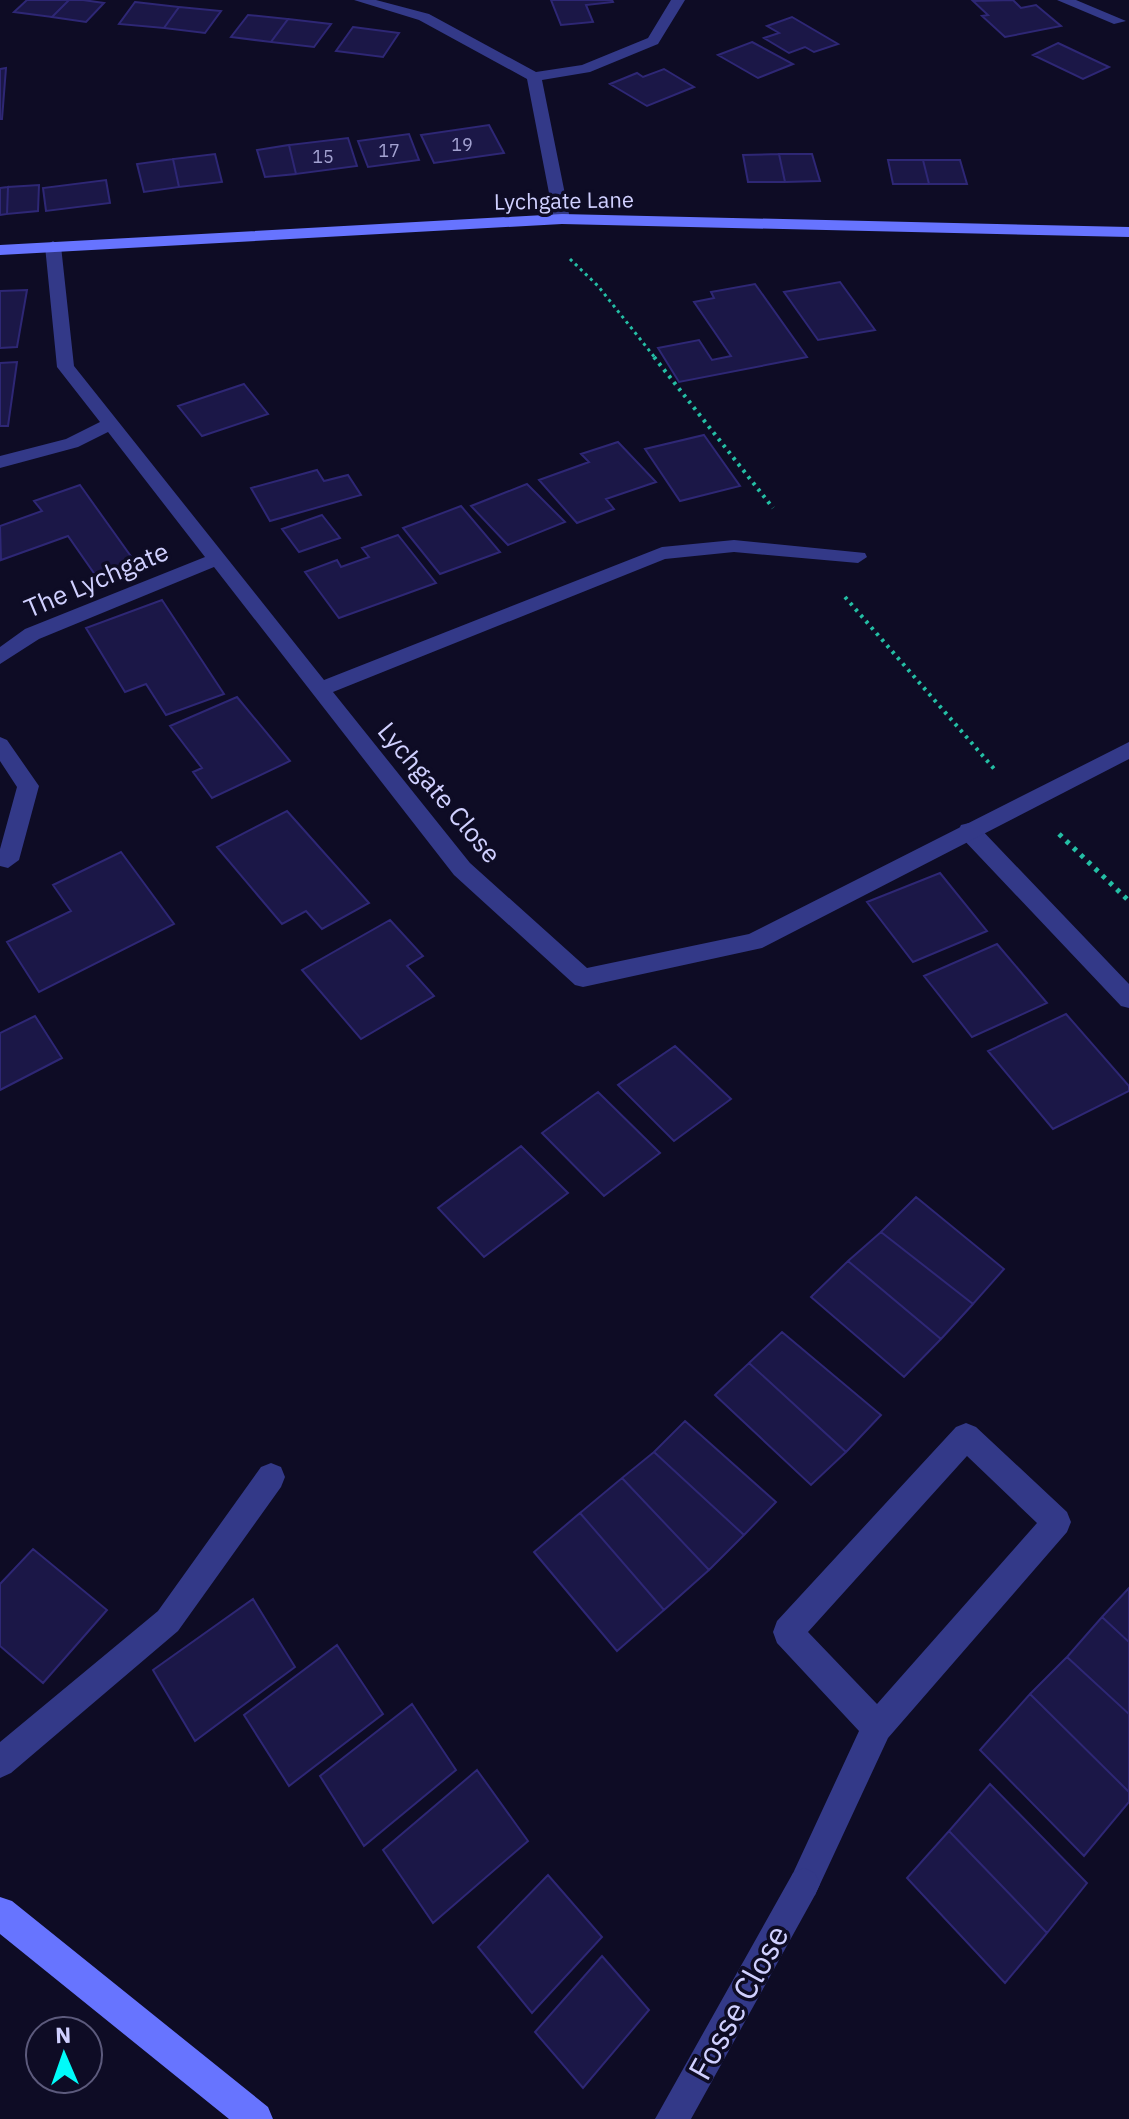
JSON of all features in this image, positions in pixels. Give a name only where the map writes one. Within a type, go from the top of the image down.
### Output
[{"type":"street","points":[[361,0],[424,17],[534,77],[585,69],[653,41],[678,0]]},
{"type":"street","points":[[1064,0],[1119,21]]},
{"type":"street","points":[[534,77],[562,219]]},
{"type":"street","name":"Lychgate Lane","points":[[0,250],[562,219],[1129,232]]},
{"type":"street","name":"Lychgate Close","points":[[53,246],[66,367],[462,869],[583,978],[754,942],[1129,750]]},
{"type":"street","points":[[0,462],[72,443],[111,424]]},
{"type":"street","points":[[320,689],[662,553],[734,546],[858,557]]},
{"type":"street","name":"The Lychgate","points":[[0,657],[32,634],[217,559]]},
{"type":"street","points":[[0,745],[28,786],[8,860]]},
{"type":"street","points":[[969,831],[1129,999]]},
{"type":"street","name":"Fosse Close","points":[[672,2119],[804,1884],[877,1727],[1057,1522],[966,1436],[788,1632],[877,1727]]},
{"type":"street","points":[[0,1762],[168,1621],[271,1477]]},
{"type":"street","points":[[0,1913],[256,2119]]},
{"type":"building","points":[[27,0],[69,0],[52,17],[14,12]]},
{"type":"building","points":[[69,0],[104,3],[86,22],[52,17]]},
{"type":"building","points":[[551,0],[613,2],[586,5],[593,22],[561,25]]},
{"type":"building","points":[[1013,0],[1021,8],[1036,5],[1061,26],[1005,37],[982,16],[988,15],[973,1]]},
{"type":"building","points":[[135,2],[179,7],[164,28],[119,24]]},
{"type":"building","points":[[179,7],[221,11],[205,33],[164,28]]},
{"type":"building","points":[[248,15],[288,19],[271,42],[231,37]]},
{"type":"building","points":[[792,17],[838,44],[814,52],[805,47],[789,53],[764,38],[779,33],[767,26]]},
{"type":"building","points":[[288,19],[331,24],[314,47],[271,42]]},
{"type":"building","points":[[353,27],[399,33],[383,57],[336,51]]},
{"type":"building","points":[[752,42],[793,64],[758,78],[718,55]]},
{"type":"building","points":[[1058,43],[1109,67],[1083,79],[1033,55]]},
{"type":"building","points":[[6,68],[2,119],[0,119],[0,69]]},
{"type":"building","points":[[664,69],[694,87],[647,106],[610,84],[637,73],[643,77]]},
{"type":"building","points":[[489,125],[504,153],[434,163],[421,135]]},
{"type":"building","points":[[409,134],[419,160],[368,167],[358,141]]},
{"type":"building","points":[[348,138],[357,166],[296,174],[289,145]]},
{"type":"building","points":[[289,145],[296,174],[265,177],[257,150]]},
{"type":"building","points":[[215,154],[222,182],[179,187],[173,159]]},
{"type":"building","points":[[779,154],[812,154],[820,181],[785,182]]},
{"type":"building","points":[[779,154],[785,182],[748,182],[743,155]]},
{"type":"building","points":[[173,159],[179,187],[144,192],[137,164]]},
{"type":"building","points":[[888,160],[923,160],[929,184],[893,184]]},
{"type":"building","points":[[923,160],[960,160],[967,184],[929,184]]},
{"type":"building","points":[[106,180],[110,203],[46,211],[43,188]]},
{"type":"building","points":[[39,185],[38,211],[7,214],[8,187]]},
{"type":"building","points":[[8,187],[7,214],[0,215],[0,188]]},
{"type":"building","points":[[840,282],[875,330],[818,340],[784,292]]},
{"type":"building","points":[[755,284],[807,357],[679,382],[658,348],[699,340],[712,360],[731,356],[694,302],[714,298],[711,292]]},
{"type":"building","points":[[27,290],[17,347],[0,348],[0,291]]},
{"type":"building","points":[[17,362],[8,426],[0,426],[0,363]]},
{"type":"building","points":[[244,384],[268,414],[202,436],[178,406]]},
{"type":"building","points":[[704,435],[740,486],[680,501],[645,449]]},
{"type":"building","points":[[618,442],[656,482],[606,499],[614,509],[577,523],[539,480],[589,462],[581,454]]},
{"type":"building","points":[[317,470],[324,481],[348,475],[361,495],[270,521],[251,488]]},
{"type":"building","points":[[527,484],[565,522],[508,545],[471,506]]},
{"type":"building","points":[[80,485],[135,562],[96,576],[68,536],[1,560],[0,526],[42,511],[34,501]]},
{"type":"building","points":[[461,506],[500,552],[440,574],[403,528]]},
{"type":"building","points":[[322,515],[340,538],[299,552],[282,529]]},
{"type":"building","points":[[398,535],[436,583],[339,618],[305,572],[337,560],[341,567],[369,557],[362,548]]},
{"type":"building","points":[[162,600],[224,694],[166,715],[146,684],[125,692],[86,628]]},
{"type":"building","points":[[237,697],[290,761],[212,798],[193,772],[202,768],[170,726]]},
{"type":"building","points":[[287,811],[369,903],[322,929],[306,911],[282,924],[217,847]]},
{"type":"building","points":[[121,852],[174,924],[39,992],[7,942],[71,911],[53,885]]},
{"type":"building","points":[[940,873],[987,931],[913,962],[867,902]]},
{"type":"building","points":[[390,920],[423,956],[407,966],[434,996],[361,1039],[302,970]]},
{"type":"building","points":[[997,944],[1047,1003],[972,1037],[924,976]]},
{"type":"building","points":[[1066,1014],[1129,1086],[1129,1091],[1053,1129],[988,1051]]},
{"type":"building","points":[[35,1016],[62,1058],[0,1090],[0,1033]]},
{"type":"building","points":[[675,1046],[731,1099],[674,1141],[618,1085]]},
{"type":"building","points":[[598,1092],[660,1153],[604,1196],[542,1133]]},
{"type":"building","points":[[521,1146],[568,1193],[484,1257],[438,1208]]},
{"type":"building","points":[[916,1197],[1004,1269],[973,1304],[881,1232]]},
{"type":"building","points":[[881,1232],[973,1304],[941,1339],[848,1261]]},
{"type":"building","points":[[848,1261],[941,1339],[904,1377],[811,1297]]},
{"type":"building","points":[[782,1332],[881,1415],[846,1452],[749,1363]]},
{"type":"building","points":[[749,1363],[846,1452],[811,1485],[715,1395]]},
{"type":"building","points":[[685,1421],[776,1502],[744,1535],[654,1452]]},
{"type":"building","points":[[654,1452],[744,1535],[709,1570],[622,1478]]},
{"type":"building","points":[[622,1478],[709,1570],[664,1610],[580,1513]]},
{"type":"building","points":[[580,1513],[664,1610],[617,1651],[534,1552]]},
{"type":"building","points":[[33,1549],[107,1610],[43,1683],[0,1646],[0,1584]]},
{"type":"building","points":[[1129,1588],[1129,1642],[1102,1617]]},
{"type":"building","points":[[253,1599],[295,1667],[195,1741],[153,1670]]},
{"type":"building","points":[[1102,1617],[1129,1642],[1129,1714],[1067,1657]]},
{"type":"building","points":[[337,1645],[383,1714],[289,1786],[244,1715]]},
{"type":"building","points":[[1067,1657],[1129,1714],[1129,1792],[1030,1694]]},
{"type":"building","points":[[1030,1694],[1129,1792],[1129,1802],[1084,1856],[980,1750]]},
{"type":"building","points":[[412,1704],[456,1770],[364,1846],[320,1776]]},
{"type":"building","points":[[477,1770],[528,1841],[433,1923],[383,1850]]},
{"type":"building","points":[[990,1784],[1087,1883],[1047,1933],[949,1831]]},
{"type":"building","points":[[949,1831],[1047,1933],[1005,1983],[907,1878]]},
{"type":"building","points":[[548,1875],[602,1937],[532,2013],[478,1947]]},
{"type":"building","points":[[602,1956],[649,2010],[583,2088],[535,2032]]}]
